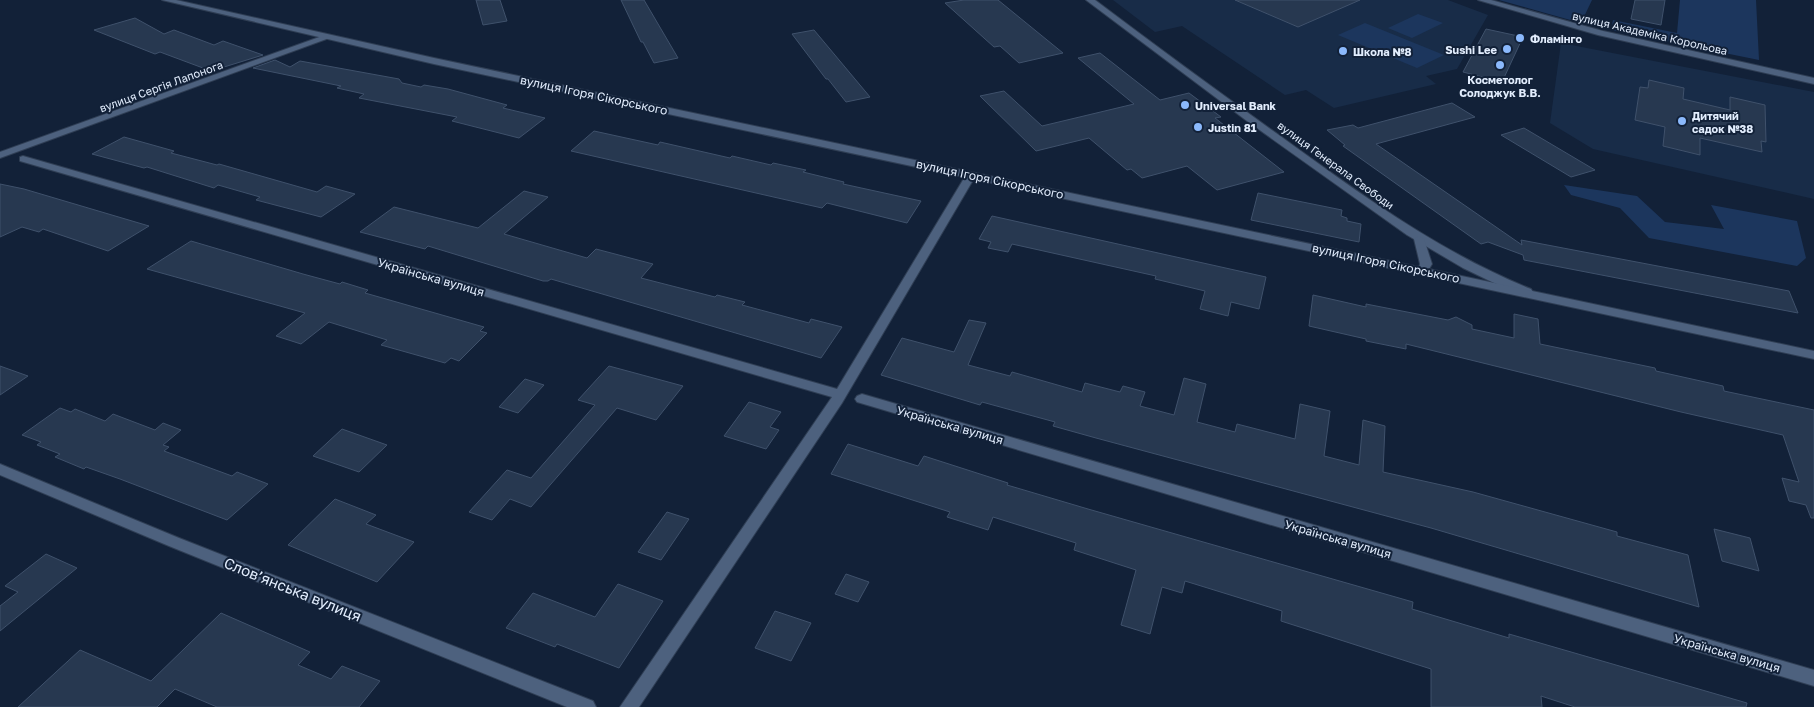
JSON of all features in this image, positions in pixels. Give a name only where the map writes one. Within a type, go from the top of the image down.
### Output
[{"type":"street","name":"вулиця Ігоря Сікорського","points":[[166,0],[328,37],[1814,355]]},
{"type":"street","name":"вулиця Генерала Свободи","points":[[1090,0],[1171,62],[1419,239],[1468,267],[1531,294]]},
{"type":"street","name":"вулиця Академіка Корольова","points":[[1482,0],[1601,33],[1814,81]]},
{"type":"street","name":"вулиця Сергія Лапонога","points":[[0,155],[328,37]]},
{"type":"street","name":"Українська вулиця","points":[[23,159],[840,395]]},
{"type":"street","points":[[629,707],[840,395],[971,175]]},
{"type":"street","points":[[1419,239],[1426,264],[1422,271]]},
{"type":"street","name":"Українська вулиця","points":[[862,399],[1814,678]]},
{"type":"street","name":"Словʼянська вулиця","points":[[0,469],[174,542],[587,707]]},
{"type":"shaded area","name":"Школа №8","points":[[1113,0],[1448,0],[1488,15],[1457,69],[1426,76],[1436,84],[1334,108],[1306,90],[1285,95],[1182,26],[1155,32]]},
{"type":"shaded area","points":[[1499,0],[1592,0],[1581,23]]},
{"type":"shaded area","points":[[1680,0],[1756,0],[1759,60],[1611,30],[1613,20],[1677,33]]},
{"type":"shaded area","points":[[1418,14],[1443,23],[1412,38],[1388,28]]},
{"type":"shaded area","points":[[1365,23],[1444,55],[1417,68],[1338,35]]},
{"type":"shaded area","name":"Дитячий садок №38","points":[[1561,43],[1814,92],[1814,199],[1593,149],[1550,123]]},
{"type":"shaded area","points":[[1564,185],[1637,196],[1665,222],[1724,229],[1711,205],[1797,221],[1806,258],[1797,266],[1649,238],[1620,208],[1571,195]]},
{"type":"building","points":[[476,0],[500,0],[507,21],[483,25]]},
{"type":"building","points":[[621,0],[644,0],[678,58],[654,63],[643,42],[641,42]]},
{"type":"building","points":[[964,0],[998,0],[1063,53],[1019,63],[1000,46],[994,47],[945,3]]},
{"type":"building","points":[[1235,0],[1360,0],[1298,27]]},
{"type":"building","points":[[1635,0],[1665,0],[1661,25],[1631,19]]},
{"type":"building","points":[[135,18],[164,34],[174,30],[214,45],[223,41],[263,55],[211,71],[160,52],[155,54],[94,30]]},
{"type":"building","points":[[1486,29],[1523,37],[1502,82],[1463,72]]},
{"type":"building","points":[[814,30],[870,97],[846,102],[792,34]]},
{"type":"building","points":[[1100,53],[1160,100],[1189,93],[1221,117],[1215,118],[1284,172],[1217,190],[1187,166],[1142,178],[1131,169],[1127,170],[1089,138],[1036,151],[980,96],[1004,91],[1042,126],[1134,104],[1078,58]]},
{"type":"building","points":[[275,60],[290,67],[300,61],[399,79],[402,83],[421,87],[424,85],[448,89],[507,105],[503,108],[545,118],[519,138],[452,121],[457,117],[359,98],[364,94],[337,88],[341,86],[253,68]]},
{"type":"building","points":[[1649,80],[1684,88],[1683,99],[1730,110],[1730,97],[1765,105],[1766,142],[1761,141],[1762,152],[1700,138],[1700,155],[1663,146],[1665,127],[1635,120],[1640,87],[1648,88]]},
{"type":"building","points":[[1452,103],[1475,117],[1376,144],[1522,245],[1521,240],[1789,291],[1798,313],[1524,260],[1523,255],[1488,242],[1481,244],[1343,146],[1345,145],[1327,130],[1353,125],[1358,128]]},
{"type":"building","points":[[1524,128],[1595,170],[1571,177],[1501,135]]},
{"type":"building","points":[[594,131],[658,145],[660,142],[730,158],[732,156],[771,165],[773,163],[806,170],[803,172],[844,182],[843,184],[921,201],[907,223],[827,203],[822,208],[571,151]]},
{"type":"building","points":[[124,137],[174,151],[171,153],[219,164],[317,192],[326,186],[355,194],[321,217],[256,200],[260,197],[218,185],[214,188],[147,167],[144,168],[92,154]]},
{"type":"building","points":[[0,184],[24,189],[149,226],[108,251],[43,229],[39,232],[22,227],[0,237]]},
{"type":"building","points":[[524,191],[548,197],[504,234],[587,258],[596,249],[653,264],[641,278],[715,297],[717,295],[745,302],[742,305],[809,323],[811,319],[842,327],[821,358],[551,279],[543,281],[428,246],[425,249],[360,232],[394,207],[478,228]]},
{"type":"building","points":[[1258,193],[1342,210],[1341,216],[1347,218],[1347,221],[1361,224],[1359,242],[1251,220]]},
{"type":"building","points":[[992,216],[1266,277],[1259,309],[1231,302],[1228,316],[1200,309],[1205,291],[1155,279],[1156,276],[1012,244],[1008,252],[988,248],[991,242],[979,239]]},
{"type":"building","points":[[191,241],[303,274],[340,284],[342,282],[368,290],[365,293],[484,327],[480,331],[487,333],[459,361],[451,358],[445,363],[381,345],[387,340],[329,322],[301,344],[276,336],[305,313],[147,269]]},
{"type":"building","points":[[1313,295],[1366,307],[1366,304],[1448,320],[1456,317],[1472,325],[1472,329],[1514,338],[1514,314],[1538,319],[1540,344],[1655,368],[1656,371],[1723,386],[1724,391],[1814,410],[1814,518],[1811,518],[1806,505],[1789,501],[1782,478],[1799,482],[1783,435],[1681,412],[1406,344],[1406,349],[1309,326]]},
{"type":"building","points":[[969,320],[986,323],[968,365],[1010,376],[1012,372],[1082,392],[1085,383],[1120,392],[1123,386],[1145,392],[1140,406],[1174,415],[1184,378],[1206,384],[1197,422],[1235,432],[1237,424],[1295,439],[1300,404],[1330,411],[1324,456],[1359,465],[1363,420],[1385,426],[1383,472],[1473,492],[1617,532],[1617,536],[1688,555],[1699,607],[1431,528],[1096,438],[1053,426],[1055,422],[982,402],[980,405],[881,375],[902,338],[954,352]]},
{"type":"building","points":[[0,366],[28,376],[0,395]]},
{"type":"building","points":[[609,366],[683,386],[656,420],[617,408],[531,507],[510,499],[492,520],[469,512],[507,470],[531,478],[595,405],[578,400]]},
{"type":"building","points":[[525,379],[544,385],[518,413],[499,407]]},
{"type":"building","points":[[749,402],[781,412],[770,427],[779,430],[766,449],[724,436]]},
{"type":"building","points":[[60,408],[71,412],[75,409],[105,421],[113,414],[155,430],[163,423],[181,430],[163,445],[169,447],[164,451],[232,476],[237,472],[268,484],[227,520],[120,479],[86,467],[84,469],[55,457],[60,454],[37,445],[41,442],[22,435]]},
{"type":"building","points":[[342,429],[387,445],[359,472],[313,456]]},
{"type":"building","points":[[848,444],[918,466],[924,456],[1008,483],[1007,485],[1413,602],[1412,609],[1509,638],[1509,634],[1747,703],[1746,707],[1575,707],[1541,696],[1542,707],[1431,707],[1431,669],[1281,621],[1282,611],[1185,581],[1182,593],[1162,587],[1150,634],[1121,625],[1136,570],[1074,550],[1076,543],[993,517],[988,530],[947,517],[950,512],[831,474]]},
{"type":"building","points":[[335,499],[376,515],[366,524],[414,542],[377,582],[288,545]]},
{"type":"building","points":[[667,512],[689,519],[661,560],[638,552]]},
{"type":"building","points":[[1714,529],[1750,538],[1759,571],[1722,561]]},
{"type":"building","points":[[46,554],[77,568],[0,631],[0,606],[18,592],[5,586]]},
{"type":"building","points":[[846,574],[869,582],[858,602],[835,594]]},
{"type":"building","points":[[618,584],[663,601],[619,668],[557,644],[555,647],[506,628],[533,593],[595,617]]},
{"type":"building","points":[[775,611],[811,623],[791,661],[755,648]]},
{"type":"building","points":[[221,613],[310,652],[298,665],[331,679],[342,666],[380,681],[359,707],[217,707],[175,689],[157,707],[18,707],[80,650],[151,681]]},
{"type":"place","name":"Фламінго","points":[[1520,38]]},
{"type":"place","name":"Sushi Lee","points":[[1507,49]]},
{"type":"place","name":"Школа №8","points":[[1343,51]]},
{"type":"place","name":"Косметолог Солоджук В.В.","points":[[1500,65]]},
{"type":"place","name":"Universal Bank","points":[[1185,105]]},
{"type":"place","name":"Дитячий садок №38","points":[[1682,121]]},
{"type":"place","name":"Justin 81","points":[[1198,127]]}]
